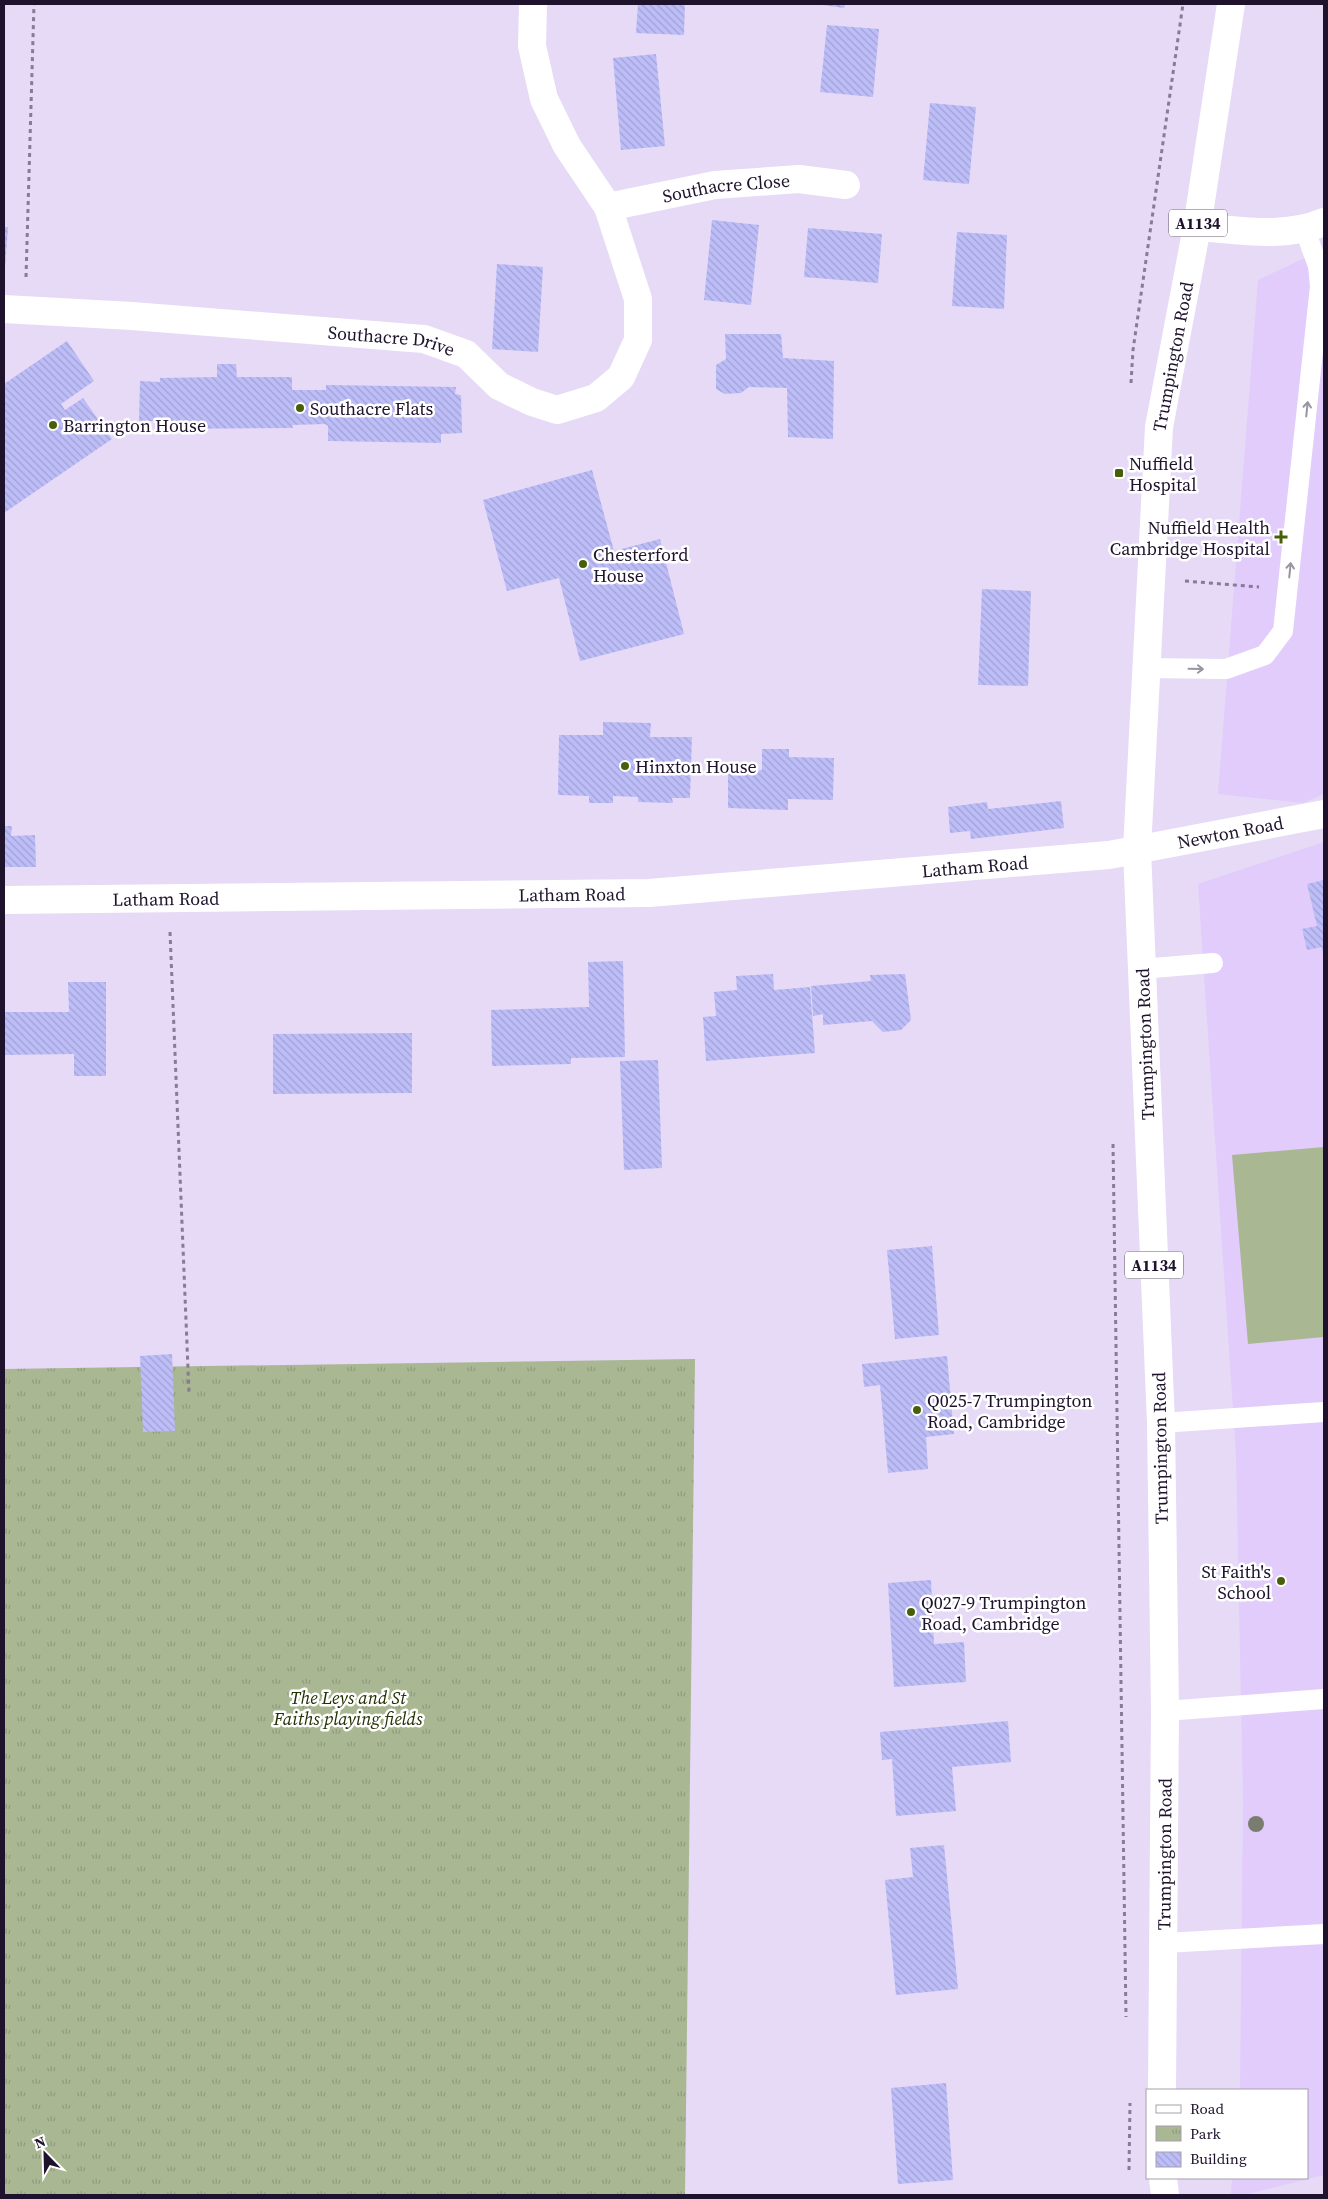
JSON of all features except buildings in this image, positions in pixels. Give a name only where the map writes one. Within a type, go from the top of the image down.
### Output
[{"type":"street","name":"Southacre Drive","points":[[14,310],[132,316],[424,339],[466,354],[499,386],[532,402],[556,410],[596,398],[621,377],[638,340],[638,298],[608,207],[567,146],[544,99],[532,46],[533,4]]},
{"type":"street","name":"Trumpington Road","points":[[1162,2089],[1165,1943],[1165,1711],[1161,1423],[1137,850],[1159,428],[1197,227],[1231,4]]},
{"type":"street","name":"Southacre Close","points":[[608,207],[716,185],[799,179],[846,185]]},
{"type":"street","points":[[1197,227],[1268,232],[1315,226]]},
{"type":"street","name":"Newton Road","points":[[1137,850],[1324,814]]},
{"type":"street","name":"Latham Road","points":[[4,900],[649,893],[1109,855],[1137,850]]},
{"type":"street","points":[[1163,2179],[1165,2195]]},
{"type":"lane","points":[[1147,668],[1226,669],[1265,655],[1283,631],[1320,286],[1321,265],[1315,226]]},
{"type":"lane","points":[[1141,969],[1213,964]]},
{"type":"lane","points":[[1161,1423],[1324,1412]]},
{"type":"lane","points":[[1165,1711],[1324,1698]]},
{"type":"lane","points":[[1165,1943],[1324,1934]]},
{"type":"path","points":[[14,310],[34,4]]},
{"type":"path","points":[[1130,389],[1133,350],[1183,4]]},
{"type":"path","points":[[1152,579],[1288,589]]},
{"type":"path","points":[[168,899],[189,1393]]},
{"type":"path","points":[[1113,1134],[1126,2019]]},
{"type":"path","points":[[1129,2096],[1129,2177]]},
{"type":"shaded area","name":"Nuffield Health Cambridge Hospital","points":[[1324,249],[1324,794],[1303,803],[1218,794],[1258,280]]},
{"type":"shaded area","name":"St Faith's School","points":[[1324,842],[1324,2175],[1308,2179],[1308,2089],[1240,2089],[1243,1800],[1236,1455],[1198,884]]},
{"type":"shaded area","name":"St Faith's School","points":[[1232,2179],[1308,2179],[1244,2195],[1231,2195]]},
{"type":"green space","points":[[1324,1147],[1324,1337],[1248,1344],[1232,1155]]},
{"type":"green space","name":"The Leys and St Faiths playing fields","points":[[695,1359],[685,2195],[4,2195],[4,1369]]},
{"type":"place","name":"Southacre Flats","points":[[300,408]]},
{"type":"place","name":"Barrington House","points":[[53,425]]},
{"type":"place","name":"Nuffield Hospital","points":[[1119,473]]},
{"type":"place","name":"Nuffield Health Cambridge Hospital","points":[[1281,537]]},
{"type":"place","name":"Chesterford House","points":[[583,564]]},
{"type":"place","name":"Hinxton House","points":[[625,766]]},
{"type":"place","name":"Q025-7 Trumpington Road, Cambridge","points":[[917,1410]]},
{"type":"place","name":"St Faith's School","points":[[1281,1581]]},
{"type":"place","name":"Q027-9 Trumpington Road, Cambridge","points":[[911,1612]]}]
